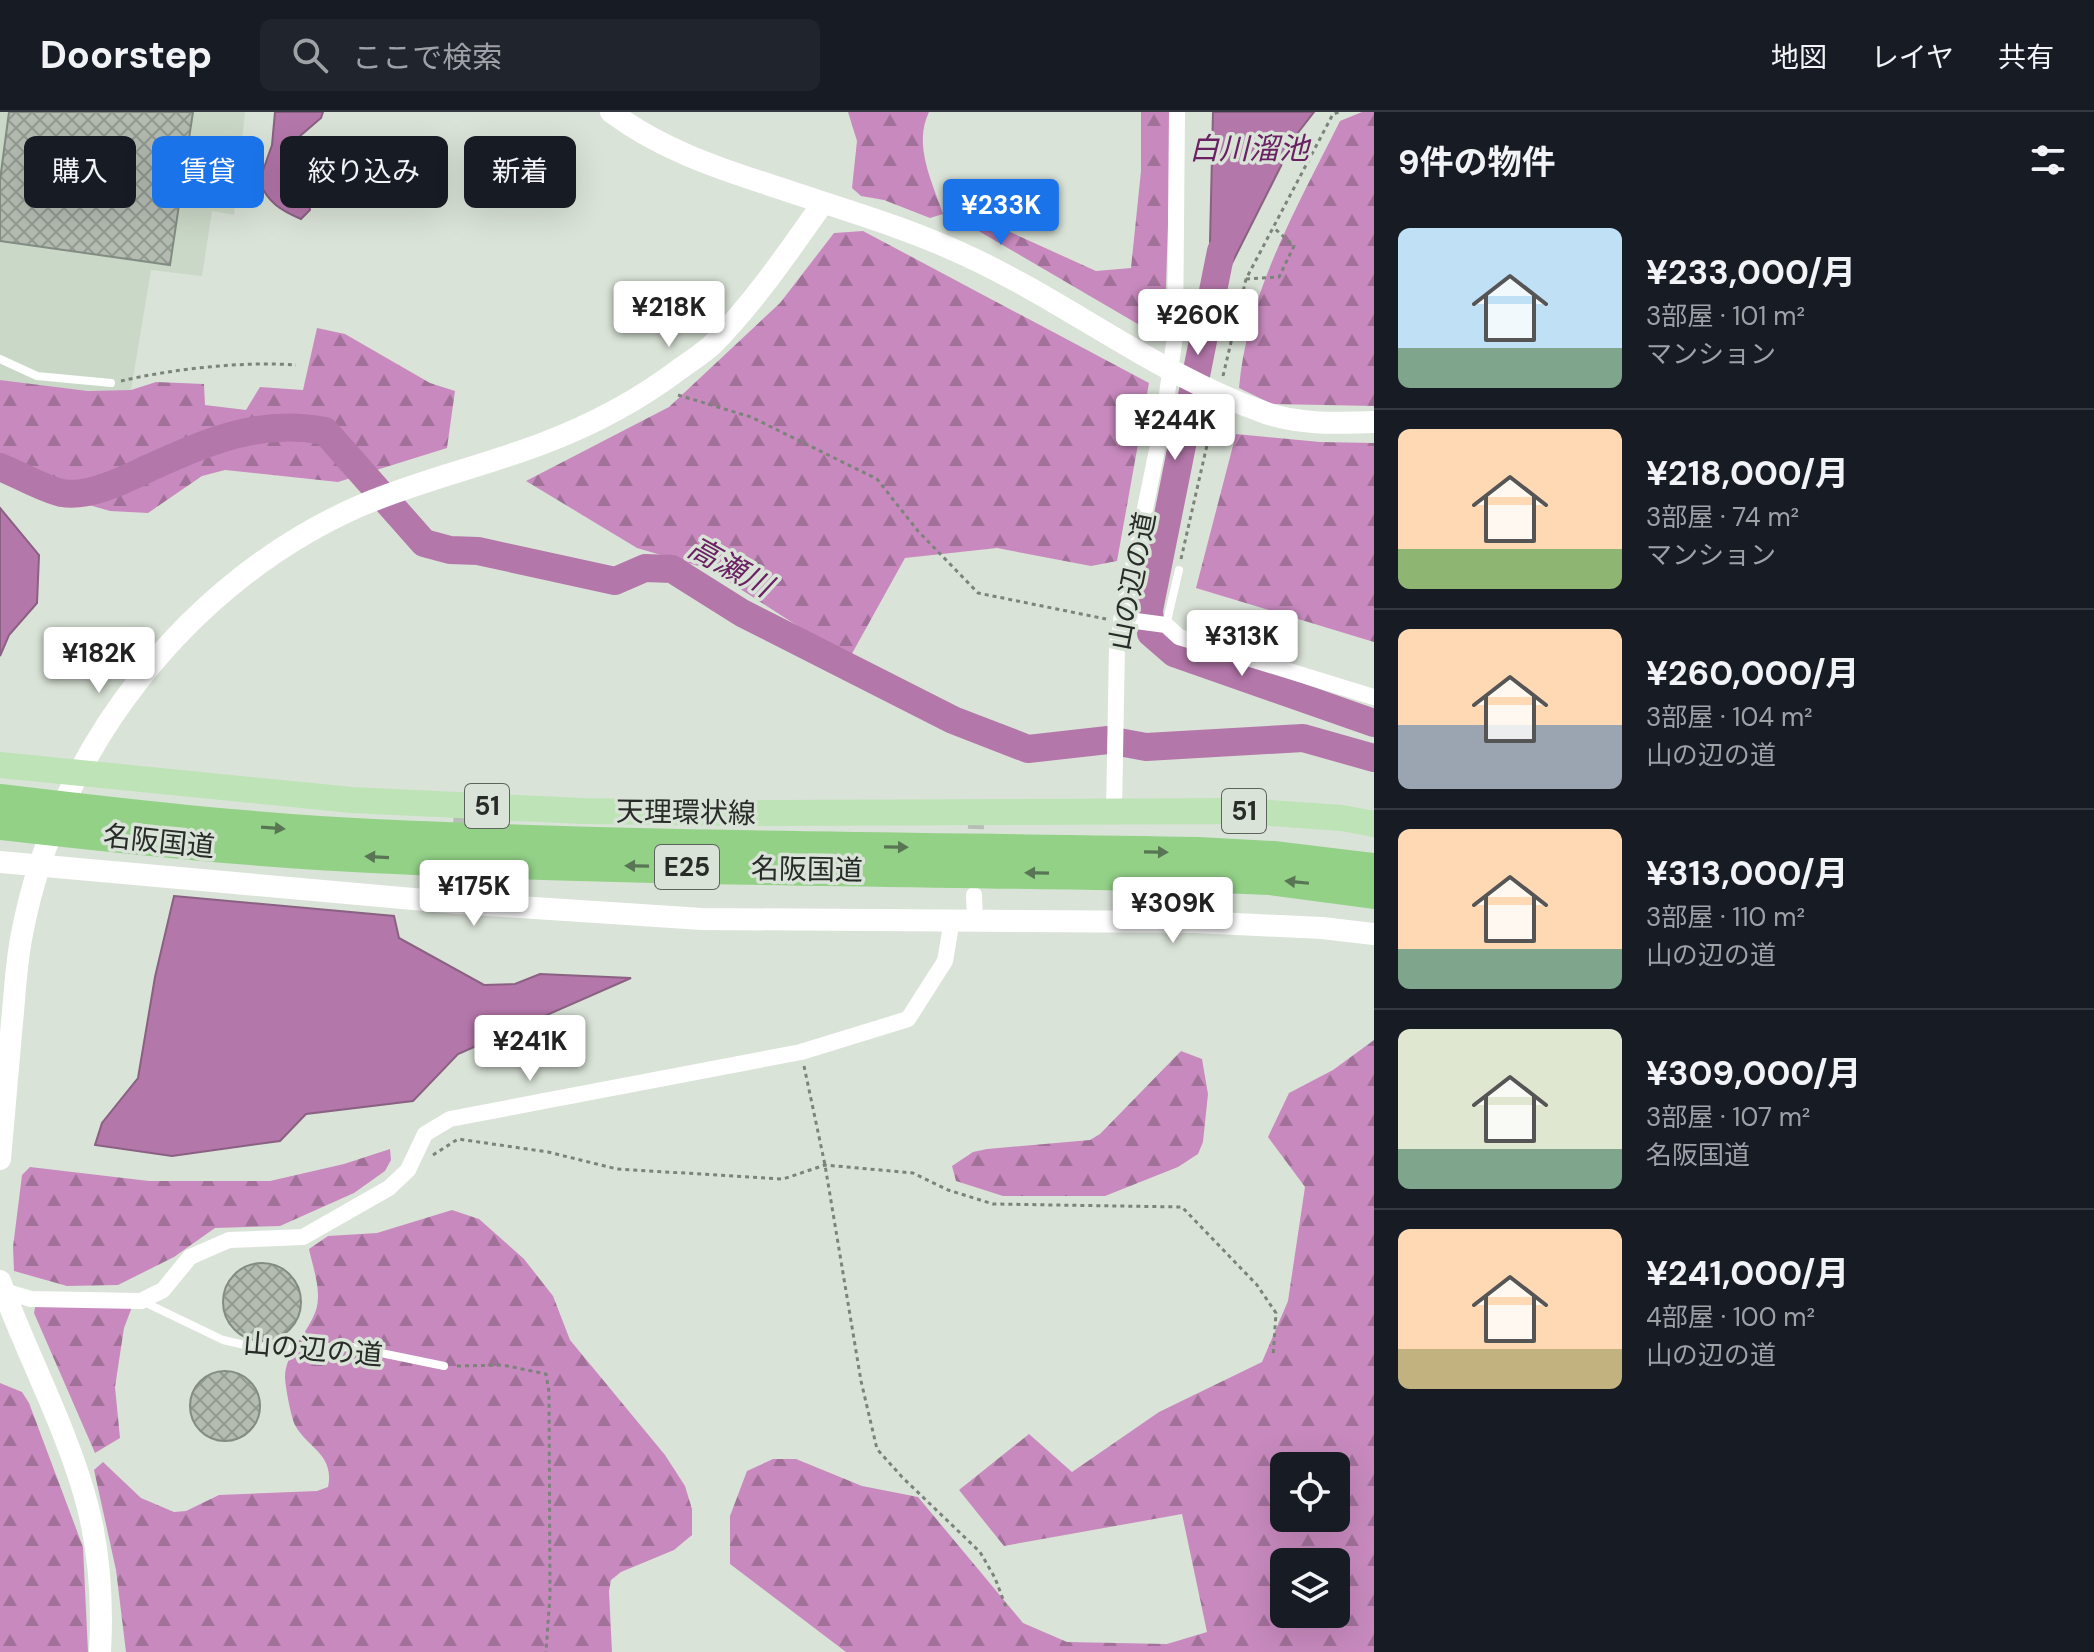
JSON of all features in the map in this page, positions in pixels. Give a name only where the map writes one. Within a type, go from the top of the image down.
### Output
[{"type":"highway","name":"名阪国道","points":[[0,800],[227,825],[373,835],[532,841],[1198,853],[1314,861],[1374,869]]},
{"type":"highway","name":"名阪国道","points":[[0,824],[218,847],[371,857],[593,865],[1198,876],[1269,879],[1339,887],[1374,895]]},
{"type":"main road","name":"天理環状線","points":[[0,765],[352,800],[583,811],[976,819],[1114,812],[1242,811],[1342,818],[1374,824]]},
{"type":"street","points":[[611,112],[686,155],[964,254],[1221,395],[1270,414],[1319,424],[1374,422]]},
{"type":"street","name":"山の辺の道","points":[[1114,812],[1117,645],[1164,416],[1175,336],[1177,112]]},
{"type":"street","points":[[1,1151],[22,934],[49,841],[98,740],[134,686],[167,647],[222,593],[323,524],[405,489],[542,444],[606,417],[655,388],[712,345],[765,284],[823,203]]},
{"type":"street","points":[[1121,619],[1166,625],[1179,637],[1374,697]]},
{"type":"street","points":[[0,862],[458,903],[702,919],[1195,922],[1322,928],[1374,934]]},
{"type":"street","points":[[974,895],[975,920]]},
{"type":"street","points":[[1,1289],[31,1299],[141,1301],[163,1290],[190,1257],[229,1240],[303,1237],[389,1188],[408,1170],[425,1134],[450,1119],[801,1052],[908,1019],[945,961],[952,920]]},
{"type":"street","points":[[1,1289],[84,1493],[94,1534],[101,1595],[100,1652]]},
{"type":"lane","points":[[0,359],[37,376],[111,383]]},
{"type":"lane","points":[[1166,625],[1179,570]]},
{"type":"lane","name":"山の辺の道","points":[[141,1301],[223,1340],[258,1348],[352,1347],[444,1366]]},
{"type":"path","points":[[1179,570],[1246,279],[1333,114],[1340,112]]},
{"type":"path","points":[[1246,279],[1279,277],[1294,246],[1273,227]]},
{"type":"path","points":[[111,383],[181,371],[296,365]]},
{"type":"path","points":[[655,388],[751,417],[877,479],[918,531],[978,593],[1074,614],[1121,619]]},
{"type":"path","points":[[801,1052],[825,1165],[861,1381],[877,1449],[980,1552],[995,1578],[1007,1610]]},
{"type":"path","points":[[408,1170],[458,1139],[548,1152],[617,1169],[783,1179],[825,1165],[913,1173],[948,1190],[993,1204],[1182,1207],[1257,1285],[1276,1313],[1273,1357]]},
{"type":"path","points":[[444,1366],[503,1365],[546,1374],[549,1392],[550,1595],[546,1652]]},
{"type":"shaded area","points":[[0,112],[245,112],[242,136],[152,136],[152,208],[235,208],[234,215],[212,211],[202,276],[151,270],[131,390],[88,391],[0,380]]},
{"type":"green space","points":[[848,112],[929,112],[923,150],[943,214],[930,218],[884,200],[861,196],[852,188],[857,141]]},
{"type":"green space","points":[[1141,112],[1172,112],[1165,313],[1160,337],[977,230],[988,224],[999,227],[1096,271],[1131,268],[1141,171]]},
{"type":"green space","points":[[1362,112],[1374,112],[1374,406],[1272,404],[1239,388],[1252,318],[1277,250],[1340,121]]},
{"type":"green space","points":[[863,231],[1149,383],[1117,561],[1091,566],[997,548],[905,558],[849,659],[709,569],[637,548],[526,481],[669,407],[780,303],[834,233]]},
{"type":"green space","points":[[317,328],[345,334],[430,383],[455,391],[447,448],[338,482],[225,470],[202,476],[148,513],[110,511],[68,499],[0,467],[0,380],[88,391],[131,390],[156,382],[204,384],[205,405],[246,410],[260,387],[303,390]]},
{"type":"green space","points":[[1236,434],[1320,442],[1374,443],[1374,642],[1196,588]]},
{"type":"green space","points":[[1374,1040],[1374,1652],[846,1652],[730,1564],[730,1516],[747,1471],[773,1459],[796,1459],[862,1486],[918,1497],[1023,1623],[1067,1642],[1167,1644],[1207,1632],[1182,1514],[1004,1546],[959,1490],[1029,1434],[1072,1472],[1159,1412],[1262,1362],[1288,1301],[1305,1187],[1268,1137],[1289,1093],[1333,1070]]},
{"type":"green space","points":[[1181,1051],[1202,1059],[1208,1094],[1203,1142],[1198,1154],[1178,1167],[1105,1196],[1003,1196],[956,1181],[952,1166],[973,1152],[1090,1140],[1100,1134]]},
{"type":"green space","points":[[390,1149],[391,1160],[385,1171],[354,1193],[280,1226],[215,1228],[174,1257],[118,1285],[67,1286],[14,1271],[13,1247],[22,1175],[30,1167],[149,1181],[270,1181],[344,1164]]},
{"type":"green space","points":[[452,1210],[479,1219],[524,1259],[553,1296],[570,1340],[665,1455],[685,1486],[692,1509],[692,1535],[674,1550],[621,1572],[611,1580],[612,1652],[126,1652],[116,1570],[94,1470],[103,1462],[141,1498],[174,1512],[186,1511],[219,1495],[317,1491],[328,1487],[329,1476],[324,1459],[295,1425],[285,1381],[289,1360],[318,1303],[309,1249],[328,1236],[377,1233]]},
{"type":"green space","points":[[36,1303],[132,1307],[124,1328],[115,1387],[120,1438],[95,1453],[34,1313]]},
{"type":"green space","points":[[0,1383],[22,1392],[29,1403],[83,1547],[88,1652],[0,1652]]},
{"type":"water","points":[[275,112],[323,112],[321,118],[300,136],[280,136],[280,208],[264,190],[264,168],[272,145]]},
{"type":"water","name":"白川溜池","points":[[1213,112],[1314,112],[1297,134],[1219,289],[1209,286]]},
{"type":"water","points":[[281,208],[310,210],[301,219]]},
{"type":"water","points":[[0,508],[39,555],[37,603],[9,635],[0,656]]},
{"type":"water","points":[[174,896],[394,916],[399,938],[484,985],[515,984],[540,974],[631,978],[458,1054],[413,1101],[306,1114],[280,1141],[172,1156],[95,1145],[102,1123],[138,1078],[155,977]]},
{"type":"building","points":[[9,112],[193,112],[189,136],[152,136],[152,208],[179,208],[170,265],[0,241],[0,180]]},
{"type":"building","points":[[254,1263],[270,1263],[284,1269],[295,1280],[301,1302],[295,1324],[284,1335],[270,1341],[254,1341],[240,1335],[229,1324],[223,1310],[223,1294],[229,1280],[240,1269]]},
{"type":"building","points":[[218,1371],[232,1371],[254,1386],[260,1406],[258,1419],[250,1431],[232,1441],[218,1441],[196,1426],[190,1413],[190,1399],[205,1377]]},
{"type":"waterway","name":"白川溜池","points":[[1221,251],[1149,610],[1151,633],[1174,653],[1374,723]]},
{"type":"waterway","name":"高瀬川","points":[[0,467],[55,491],[84,493],[234,435],[278,428],[325,431],[424,543],[450,550],[478,551],[615,581],[645,568],[672,569],[742,613],[953,720],[1028,749],[1108,740],[1146,747],[1303,738],[1374,758]]},
{"type":"tunnel","points":[[458,903],[462,805]]},
{"type":"tunnel","points":[[975,853],[976,825]]}]
